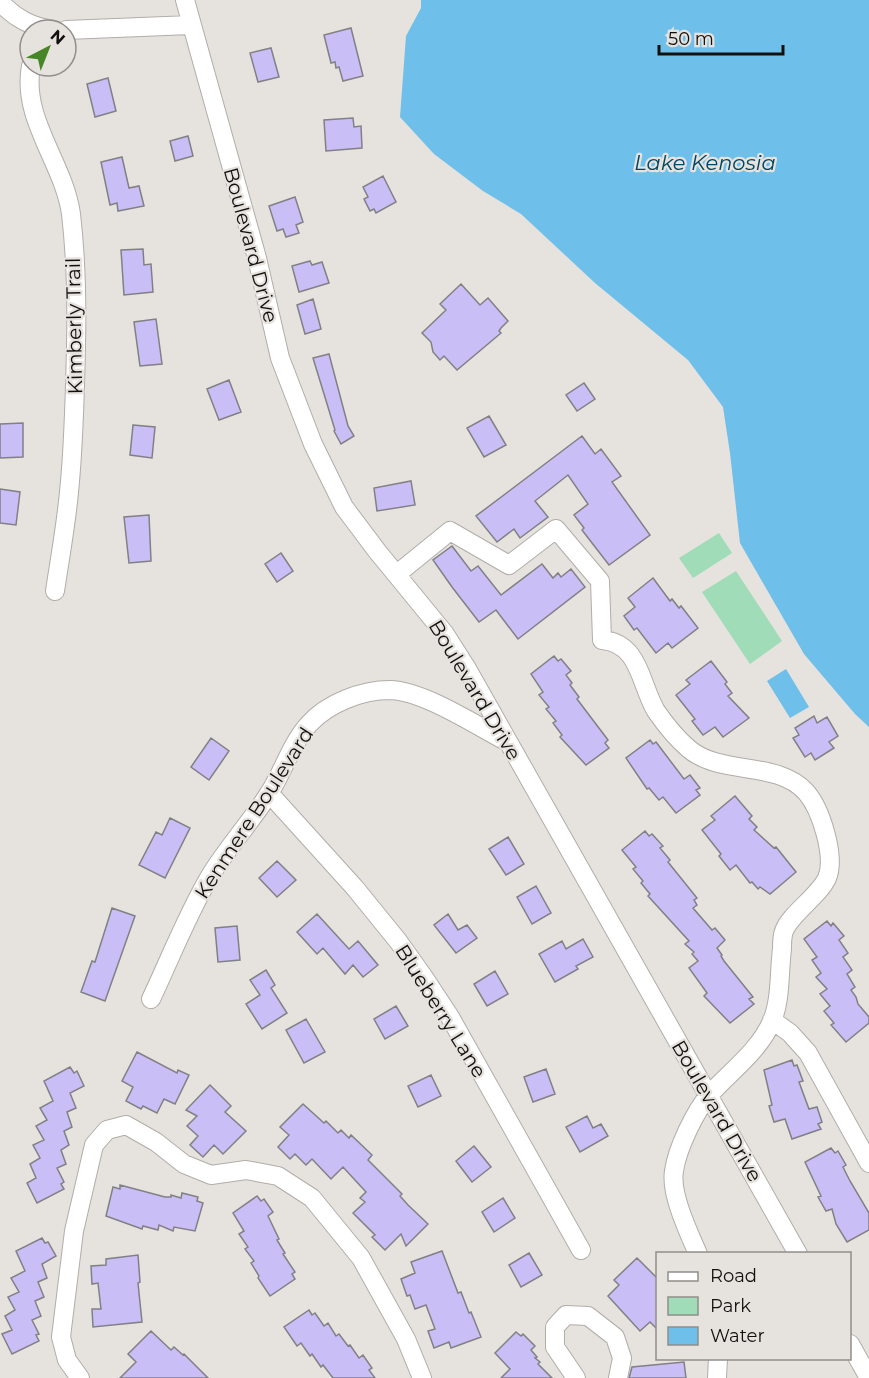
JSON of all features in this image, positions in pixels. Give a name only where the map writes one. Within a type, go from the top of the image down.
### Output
[{"type":"street","name":"Boulevard Drive","points":[[185,0],[257,258],[280,358],[313,444],[344,507],[445,634],[797,1252]]},
{"type":"street","points":[[0,2],[18,18]]},
{"type":"street","points":[[78,30],[191,25]]},
{"type":"street","name":"Kimberly Trail","points":[[31,78],[36,119],[62,182],[71,213],[77,303],[75,411],[69,493],[55,591]]},
{"type":"street","points":[[397,574],[450,531],[509,565],[556,529],[600,581],[602,640],[616,642],[628,650],[657,712],[679,739],[695,754],[710,762],[775,775],[790,781],[804,790],[813,801],[824,826],[829,856],[827,879],[784,931],[776,1007],[772,1020],[742,1062],[709,1095],[681,1143],[673,1174],[679,1208],[697,1252]]},
{"type":"street","name":"Kenmere Boulevard","points":[[151,999],[211,874],[269,793],[290,752],[309,723],[346,699],[374,691],[405,692],[422,698],[506,741]]},
{"type":"street","name":"Blueberry Lane","points":[[269,793],[355,888],[423,976],[450,1017],[580,1250]]},
{"type":"street","points":[[772,1020],[790,1033],[808,1053],[869,1163]]},
{"type":"street","points":[[80,1378],[67,1360],[61,1337],[74,1231],[94,1145],[107,1130],[126,1125],[156,1142],[184,1164],[211,1174],[246,1170],[278,1176],[312,1198],[361,1258],[406,1339],[422,1378]]},
{"type":"street","points":[[576,1378],[555,1347],[555,1327],[566,1315],[588,1316],[615,1337],[622,1358],[618,1378]]},
{"type":"street","points":[[851,1347],[869,1378]]},
{"type":"street","points":[[717,1378],[718,1360]]},
{"type":"green space","points":[[719,533],[732,553],[693,578],[679,558]]},
{"type":"green space","points":[[736,571],[782,641],[750,664],[702,592]]},
{"type":"water","name":"Lake Kenosia","points":[[421,0],[869,0],[869,727],[855,714],[804,654],[740,543],[723,407],[688,360],[595,283],[521,214],[483,191],[434,154],[400,117],[406,36],[421,8]]},
{"type":"water","points":[[786,669],[809,707],[790,718],[767,681]]},
{"type":"building","points":[[351,28],[363,76],[343,81],[339,67],[336,68],[335,62],[331,63],[324,35]]},
{"type":"building","points":[[271,48],[279,77],[258,82],[250,53]]},
{"type":"building","points":[[108,78],[116,111],[95,117],[87,84]]},
{"type":"building","points":[[353,118],[354,127],[361,126],[362,148],[326,151],[324,120]]},
{"type":"building","points":[[188,136],[193,156],[175,161],[170,141]]},
{"type":"building","points":[[122,157],[129,188],[139,186],[144,206],[118,211],[117,203],[110,205],[101,162]]},
{"type":"building","points":[[383,176],[396,202],[376,213],[374,209],[370,211],[364,199],[368,197],[363,187]]},
{"type":"building","points":[[295,197],[303,222],[296,225],[299,233],[286,237],[283,229],[277,231],[269,206]]},
{"type":"building","points":[[143,249],[144,265],[151,264],[153,292],[124,295],[121,250]]},
{"type":"building","points":[[310,261],[312,265],[322,262],[329,283],[299,292],[292,266]]},
{"type":"building","points":[[461,284],[480,305],[488,298],[508,321],[499,331],[501,333],[457,370],[444,356],[440,360],[433,352],[431,342],[422,333],[446,310],[440,304]]},
{"type":"building","points":[[313,299],[321,329],[305,334],[297,305]]},
{"type":"building","points":[[156,319],[162,364],[140,366],[134,322]]},
{"type":"building","points":[[329,354],[348,426],[354,436],[341,444],[334,431],[313,358]]},
{"type":"building","points":[[229,380],[241,412],[219,420],[207,389]]},
{"type":"building","points":[[584,383],[595,399],[577,411],[566,395]]},
{"type":"building","points":[[489,416],[506,445],[484,457],[467,428]]},
{"type":"building","points":[[23,423],[23,457],[0,458],[0,424]]},
{"type":"building","points":[[133,425],[155,427],[152,458],[130,455]]},
{"type":"building","points":[[582,436],[595,454],[601,449],[621,476],[612,482],[650,535],[609,565],[582,530],[584,528],[574,515],[588,504],[568,475],[535,501],[548,517],[520,538],[514,529],[497,542],[476,516]]},
{"type":"building","points":[[411,481],[415,505],[377,511],[374,488]]},
{"type":"building","points":[[0,489],[20,492],[16,525],[0,523]]},
{"type":"building","points":[[149,515],[151,561],[129,563],[124,517]]},
{"type":"building","points":[[452,546],[471,571],[478,566],[501,595],[542,564],[553,578],[558,573],[561,577],[571,569],[585,587],[518,639],[496,610],[479,622],[452,587],[433,560]]},
{"type":"building","points":[[281,553],[293,571],[277,582],[265,564]]},
{"type":"building","points":[[653,578],[670,601],[672,599],[679,608],[681,606],[698,628],[672,648],[668,643],[656,653],[637,628],[634,630],[624,616],[635,607],[628,598]]},
{"type":"building","points":[[554,656],[558,661],[561,659],[571,671],[566,675],[579,697],[577,699],[608,740],[605,743],[609,748],[586,765],[560,737],[562,735],[553,723],[556,721],[546,709],[549,707],[539,695],[543,692],[531,674]]},
{"type":"building","points":[[711,661],[727,682],[725,684],[732,693],[728,696],[749,718],[723,737],[715,727],[703,735],[692,721],[695,719],[676,695],[690,684],[686,680]]},
{"type":"building","points":[[814,716],[817,723],[827,717],[838,736],[829,742],[834,748],[815,760],[811,753],[805,757],[793,738],[799,735],[795,728]]},
{"type":"building","points":[[211,738],[229,751],[209,780],[191,767]]},
{"type":"building","points":[[650,740],[653,744],[656,742],[684,779],[690,775],[700,788],[696,790],[700,795],[676,813],[663,797],[659,800],[649,788],[647,789],[626,758]]},
{"type":"building","points":[[735,796],[752,816],[749,819],[757,827],[754,830],[774,848],[776,847],[796,872],[770,894],[760,887],[758,889],[752,882],[750,883],[736,865],[730,870],[719,856],[721,854],[702,830],[715,820],[711,816]]},
{"type":"building","points":[[170,818],[190,828],[165,878],[139,865],[156,832],[162,835]]},
{"type":"building","points":[[645,831],[649,836],[652,834],[663,846],[660,848],[670,860],[668,862],[697,898],[694,900],[697,905],[693,908],[712,930],[715,928],[725,940],[717,948],[724,961],[753,997],[749,999],[754,1004],[730,1023],[704,996],[707,993],[689,968],[698,961],[692,954],[694,952],[685,944],[689,941],[648,896],[650,894],[641,883],[643,881],[633,869],[636,867],[622,850]]},
{"type":"building","points":[[508,837],[524,864],[506,875],[489,849]]},
{"type":"building","points":[[277,861],[296,880],[277,897],[259,878]]},
{"type":"building","points":[[536,886],[551,913],[532,924],[517,897]]},
{"type":"building","points":[[112,908],[135,916],[105,1001],[81,992],[92,961],[95,962]]},
{"type":"building","points":[[317,914],[349,949],[358,941],[378,965],[363,977],[353,965],[345,974],[323,948],[317,954],[297,932]]},
{"type":"building","points":[[448,914],[458,930],[467,925],[477,938],[456,953],[434,925]]},
{"type":"building","points":[[827,921],[831,926],[833,923],[844,936],[839,940],[848,953],[843,957],[852,970],[847,974],[855,987],[851,990],[858,1004],[869,1017],[869,1023],[846,1042],[831,1025],[834,1023],[824,1011],[830,1006],[820,994],[827,989],[816,977],[821,973],[812,960],[817,957],[804,939]]},
{"type":"building","points":[[237,926],[240,960],[218,962],[215,928]]},
{"type":"building","points":[[583,939],[593,957],[576,966],[578,969],[555,982],[539,954],[562,941],[566,949]]},
{"type":"building","points":[[266,970],[275,985],[271,988],[287,1013],[262,1029],[246,1004],[260,995],[250,980]]},
{"type":"building","points":[[495,971],[508,994],[487,1006],[474,984]]},
{"type":"building","points":[[396,1006],[408,1026],[385,1039],[374,1019]]},
{"type":"building","points":[[306,1019],[325,1052],[304,1063],[286,1030]]},
{"type":"building","points":[[137,1052],[177,1073],[178,1070],[189,1075],[175,1104],[164,1099],[157,1113],[143,1106],[141,1109],[126,1101],[133,1087],[122,1081]]},
{"type":"building","points":[[792,1060],[794,1066],[797,1065],[803,1081],[799,1082],[809,1109],[817,1107],[822,1122],[818,1124],[821,1129],[792,1139],[785,1119],[774,1122],[769,1106],[772,1105],[764,1070]]},
{"type":"building","points":[[70,1067],[74,1073],[77,1071],[84,1086],[70,1093],[76,1108],[67,1112],[72,1127],[64,1131],[69,1145],[61,1150],[66,1164],[57,1168],[64,1182],[61,1184],[64,1189],[37,1203],[27,1183],[36,1178],[30,1164],[40,1158],[33,1145],[44,1140],[36,1126],[47,1120],[40,1108],[53,1101],[44,1081]]},
{"type":"building","points":[[546,1069],[555,1094],[533,1102],[524,1077]]},
{"type":"building","points":[[431,1075],[441,1096],[418,1107],[408,1086]]},
{"type":"building","points":[[210,1085],[231,1106],[225,1112],[246,1131],[223,1154],[214,1145],[203,1157],[190,1145],[198,1136],[187,1126],[197,1116],[186,1110]]},
{"type":"building","points":[[303,1104],[338,1133],[341,1130],[349,1138],[351,1135],[372,1155],[368,1160],[428,1224],[406,1246],[401,1234],[385,1250],[372,1237],[375,1235],[353,1213],[365,1202],[360,1198],[366,1192],[343,1167],[331,1179],[312,1159],[306,1165],[295,1154],[290,1159],[278,1147],[289,1135],[280,1127]]},
{"type":"building","points":[[587,1116],[593,1128],[601,1124],[608,1136],[580,1152],[566,1127]]},
{"type":"building","points":[[474,1146],[491,1167],[472,1182],[456,1161]]},
{"type":"building","points":[[831,1148],[835,1153],[838,1151],[846,1165],[843,1167],[850,1181],[869,1213],[869,1230],[847,1242],[836,1224],[832,1209],[826,1211],[818,1197],[821,1196],[805,1162]]},
{"type":"building","points":[[120,1185],[165,1197],[171,1197],[171,1195],[181,1198],[182,1193],[198,1197],[197,1201],[203,1203],[195,1231],[174,1227],[173,1231],[159,1225],[158,1230],[143,1226],[142,1229],[106,1216],[113,1187],[120,1189]]},
{"type":"building","points":[[257,1196],[261,1201],[264,1199],[273,1212],[268,1216],[279,1239],[277,1240],[285,1253],[283,1254],[295,1272],[292,1274],[295,1279],[270,1296],[251,1263],[254,1261],[245,1249],[248,1247],[239,1234],[244,1231],[233,1213]]},
{"type":"building","points":[[503,1198],[515,1218],[494,1232],[482,1212]]},
{"type":"building","points":[[42,1238],[45,1243],[48,1242],[56,1256],[42,1264],[47,1278],[38,1282],[44,1297],[35,1301],[41,1316],[32,1320],[39,1334],[36,1335],[39,1341],[12,1354],[2,1334],[12,1330],[5,1316],[15,1310],[8,1297],[19,1292],[11,1278],[25,1271],[16,1251]]},
{"type":"building","points":[[442,1251],[458,1293],[461,1292],[481,1337],[451,1348],[449,1342],[434,1348],[428,1331],[435,1329],[426,1305],[415,1309],[401,1279],[415,1273],[411,1262]]},
{"type":"building","points":[[529,1253],[542,1275],[521,1287],[509,1265]]},
{"type":"building","points":[[138,1255],[142,1322],[93,1327],[92,1309],[101,1309],[98,1283],[92,1284],[91,1266],[106,1265],[106,1259]]},
{"type":"building","points":[[637,1258],[656,1277],[656,1328],[650,1322],[640,1331],[608,1296],[619,1285],[614,1280]]},
{"type":"building","points":[[309,1310],[312,1315],[315,1313],[324,1326],[328,1323],[336,1336],[339,1334],[359,1358],[363,1355],[372,1368],[369,1370],[375,1378],[333,1378],[312,1354],[310,1356],[301,1343],[297,1346],[284,1327]]},
{"type":"building","points":[[151,1331],[171,1350],[174,1347],[184,1354],[208,1378],[120,1378],[136,1362],[128,1354]]},
{"type":"building","points":[[516,1332],[521,1336],[523,1334],[535,1346],[531,1350],[540,1362],[538,1364],[552,1378],[501,1378],[510,1369],[495,1353]]},
{"type":"building","points":[[684,1362],[686,1378],[629,1378],[632,1367]]}]
